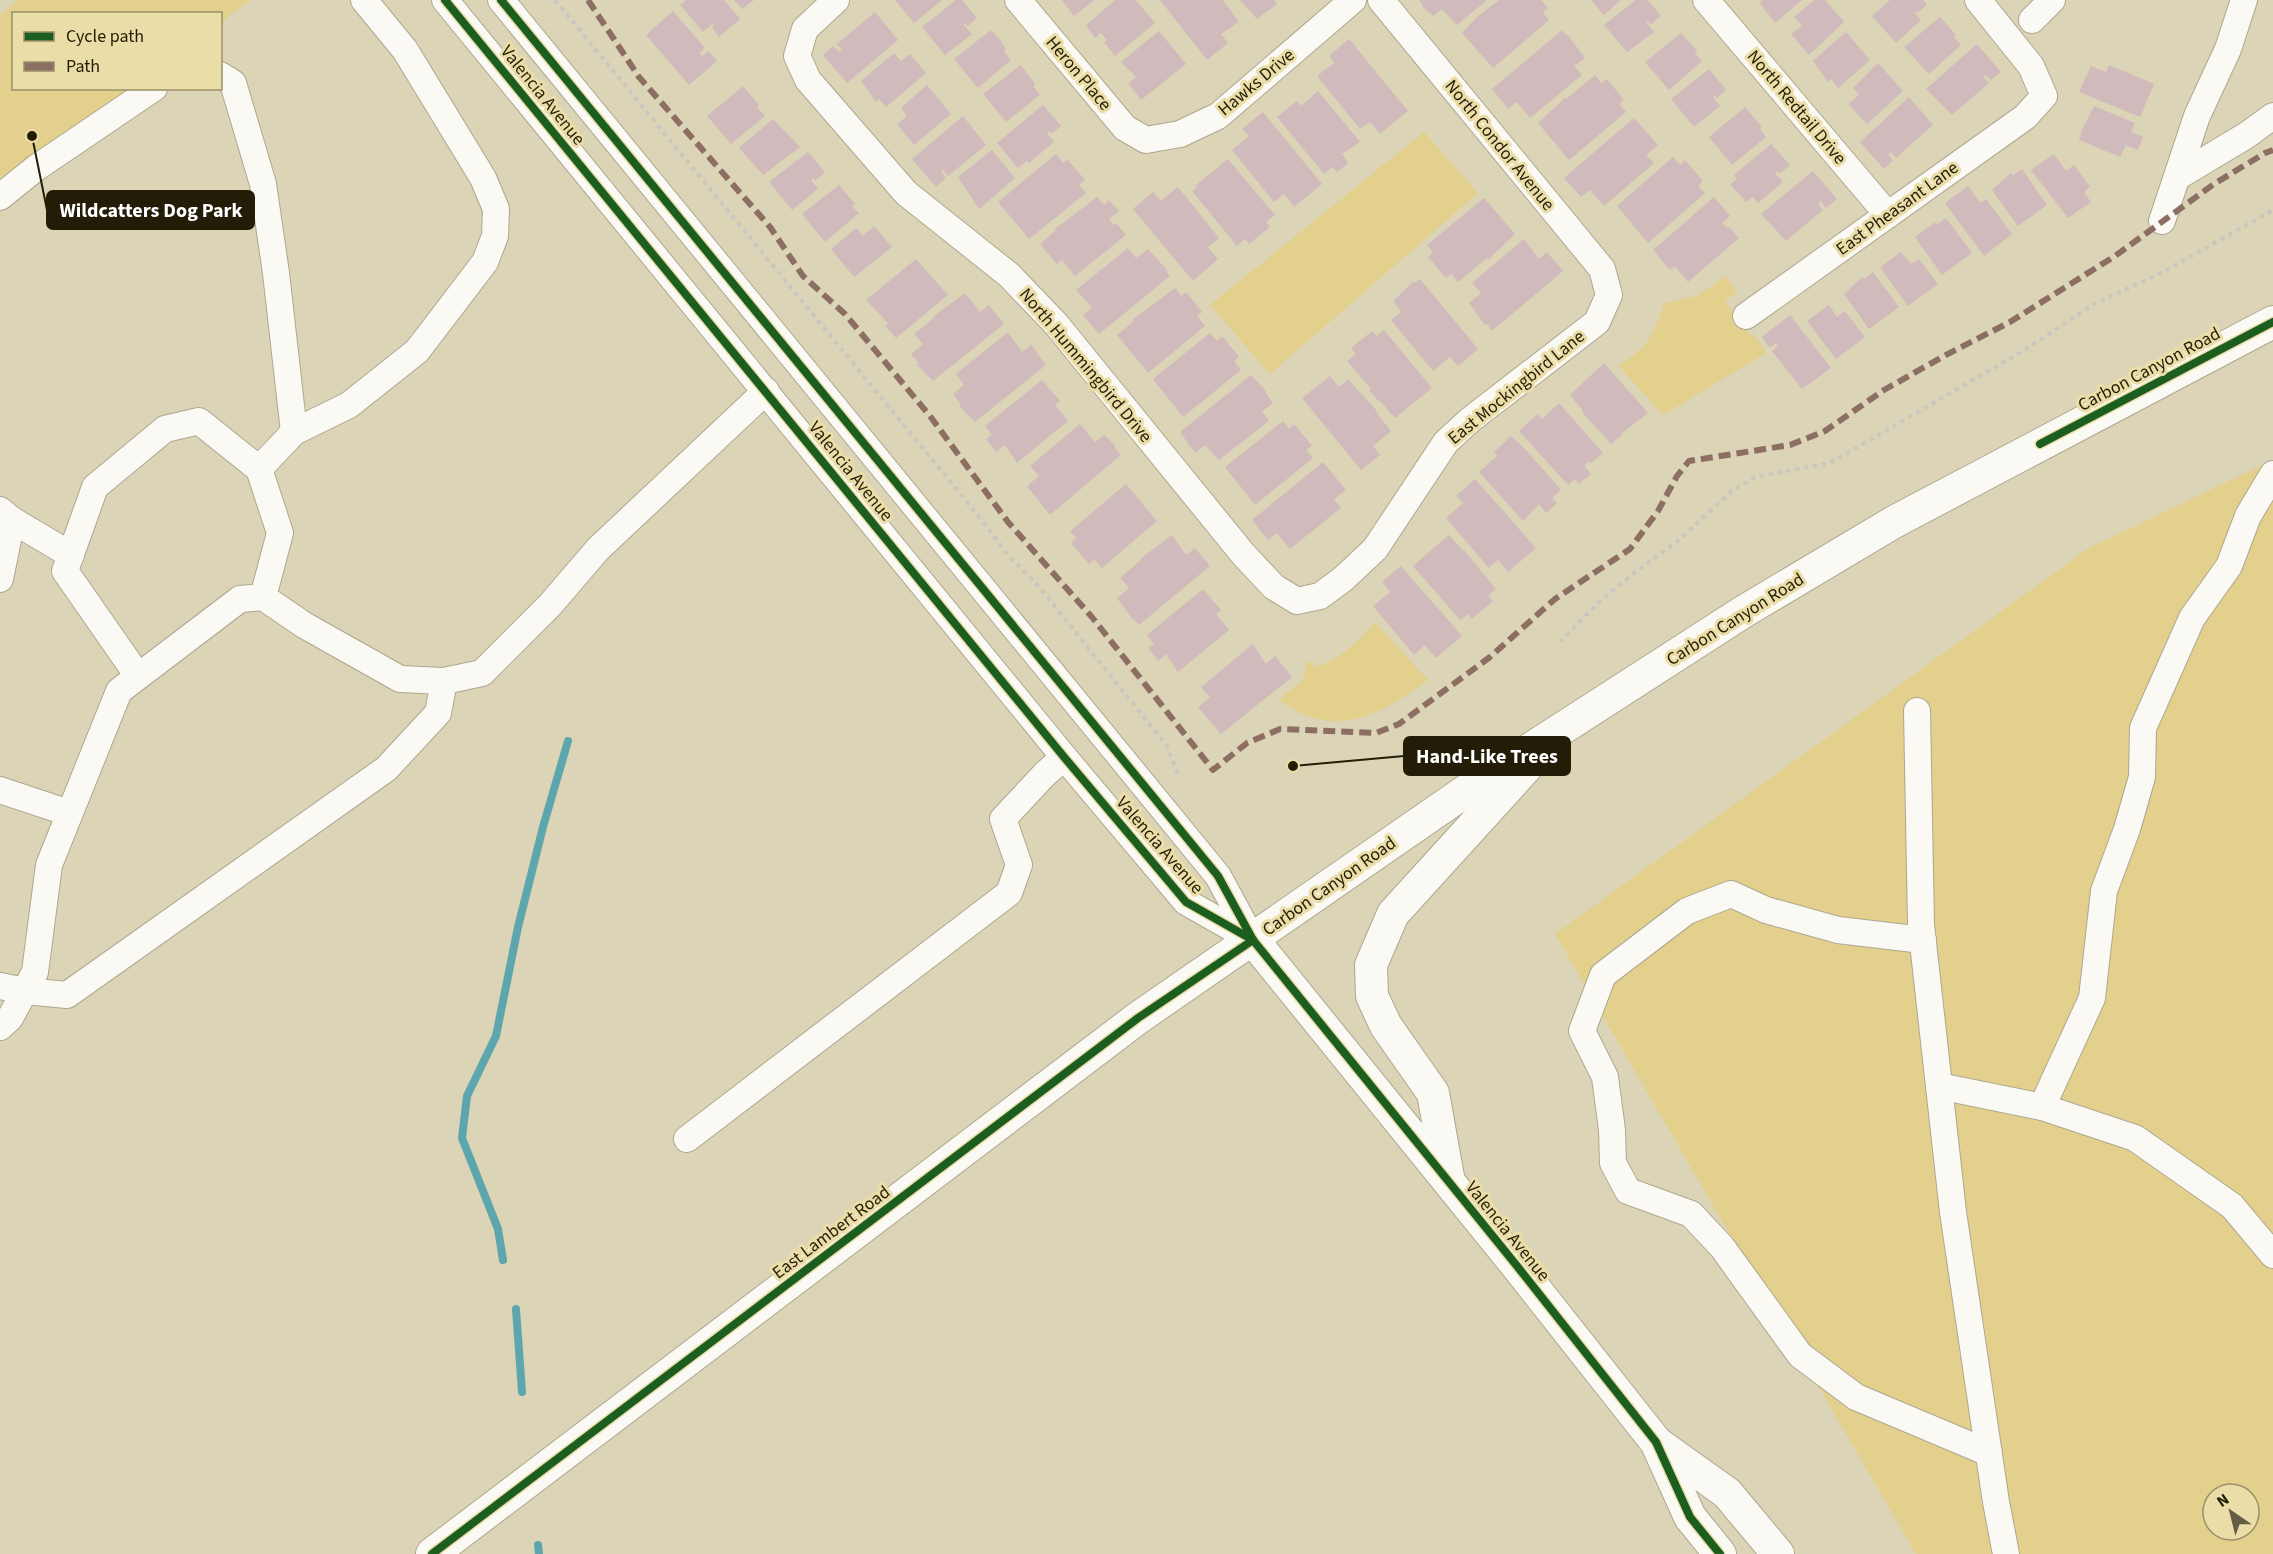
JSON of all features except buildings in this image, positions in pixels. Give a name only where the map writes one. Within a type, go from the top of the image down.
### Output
[{"type":"main road","name":"Carbon Canyon Road","points":[[1252,940],[1473,786],[1743,612],[1894,522],[2273,322]]},
{"type":"main road","points":[[1449,1181],[1433,1093],[1386,1026],[1372,996],[1371,965],[1393,914],[1561,730]]},
{"type":"main road","name":"Valencia Avenue","points":[[1252,940],[1449,1181],[1656,1442],[1690,1517],[1720,1554]]},
{"type":"main road","name":"East Lambert Road","points":[[432,1554],[1138,1018],[1252,940]]},
{"type":"main road","name":"Valencia Avenue","points":[[1656,1442],[1727,1493],[1778,1554]]},
{"type":"street","points":[[258,469],[294,432],[349,405],[417,351],[485,262],[495,236],[496,209],[483,178],[405,50],[364,0]]},
{"type":"street","name":"Valencia Avenue","points":[[445,0],[1064,757],[1186,902],[1252,940]]},
{"type":"street","name":"Valencia Avenue","points":[[501,0],[1218,876],[1252,940]]},
{"type":"street","name":"North Hummingbird Drive","points":[[836,0],[805,29],[797,56],[808,80],[906,193],[976,248],[1031,296],[1243,554],[1274,587],[1297,601]]},
{"type":"street","name":"Heron Place","points":[[1018,0],[1125,128],[1146,140]]},
{"type":"street","name":"Hawks Drive","points":[[1146,140],[1180,134],[1218,116],[1353,0]]},
{"type":"street","name":"North Condor Avenue","points":[[1381,0],[1602,269],[1609,295]]},
{"type":"street","name":"North Redtail Drive","points":[[1706,0],[1888,215]]},
{"type":"street","name":"East Pheasant Lane","points":[[1746,316],[2025,117],[2044,96],[2031,66],[1978,0]]},
{"type":"street","points":[[2032,20],[2052,0]]},
{"type":"street","points":[[2162,221],[2197,116],[2228,49],[2244,0]]},
{"type":"street","points":[[222,76],[233,83],[263,184],[276,273],[294,432]]},
{"type":"street","points":[[0,197],[36,168],[151,90]]},
{"type":"street","points":[[2177,177],[2247,135],[2273,116]]},
{"type":"street","name":"East Mockingbird Lane","points":[[1297,601],[1320,597],[1375,549],[1446,442],[1470,420],[1597,322],[1609,295]]},
{"type":"street","points":[[0,1027],[10,1018],[35,972],[49,865],[119,691],[240,599],[263,597],[304,625],[400,679],[444,681],[482,673],[550,605],[598,549],[766,391]]},
{"type":"street","points":[[138,676],[65,572],[95,487],[165,429],[199,421],[258,469],[280,533],[263,597]]},
{"type":"street","points":[[2042,1107],[2092,998],[2104,891],[2127,829],[2142,777],[2143,728],[2192,618],[2229,566],[2248,516],[2273,474]]},
{"type":"street","points":[[0,579],[6,515],[71,555]]},
{"type":"street","points":[[0,986],[67,995],[386,769],[438,713],[444,681]]},
{"type":"street","points":[[1917,711],[1923,940],[1953,1212],[2006,1554]]},
{"type":"street","points":[[687,1138],[1009,893],[1019,865],[1003,819],[1044,774],[1064,757]]},
{"type":"street","points":[[0,790],[69,813]]},
{"type":"street","points":[[1923,940],[1838,930],[1766,910],[1731,894],[1687,911],[1603,975],[1582,1031],[1605,1077],[1612,1130],[1613,1163],[1628,1191],[1691,1214],[1722,1247],[1800,1355],[1856,1397],[1989,1453]]},
{"type":"street","points":[[1939,1086],[2042,1107],[2135,1138],[2232,1206],[2273,1255]]},
{"type":"path","points":[[555,0],[978,515],[1008,555],[1040,588],[1167,746],[1178,775]]},
{"type":"path","points":[[1560,642],[1599,602],[1678,541],[1733,490],[1755,477],[1830,463],[2023,351],[2094,304],[2163,272],[2273,210]]},
{"type":"shaded area","points":[[18,0],[251,0],[222,21],[222,12],[12,12],[12,90],[129,90],[0,183],[0,15]]},
{"type":"shaded area","points":[[1424,132],[1478,193],[1270,374],[1210,305]]},
{"type":"shaded area","points":[[1726,276],[1737,292],[1725,301],[1750,336],[1754,334],[1766,353],[1663,415],[1618,365],[1643,347],[1653,332],[1664,303],[1697,296]]},
{"type":"shaded area","points":[[2273,460],[2273,1554],[1916,1554],[1555,934],[2089,548]]},
{"type":"shaded area","points":[[1375,622],[1428,680],[1387,707],[1357,719],[1325,720],[1304,715],[1279,700],[1304,679],[1306,663],[1313,662],[1314,667],[1332,660],[1355,643]]},
{"type":"waterway","points":[[503,1260],[498,1229],[462,1138],[467,1096],[496,1036],[518,927],[543,827],[568,741]]},
{"type":"waterway","points":[[516,1309],[522,1392]]},
{"type":"waterway","points":[[538,1545],[539,1554]]},
{"type":"marked path","points":[[588,0],[639,77],[770,227],[803,276],[845,314],[930,416],[1008,522],[1091,616],[1213,770],[1247,743],[1280,729],[1376,733],[1399,724],[1490,657],[1555,599],[1630,549],[1658,511],[1677,476],[1689,461],[1790,445],[1825,431],[1884,390],[2010,322],[2115,256],[2214,184],[2273,150]]},
{"type":"cycle path","points":[[445,0],[1064,757],[1186,902],[1253,940]]},
{"type":"cycle path","points":[[501,0],[1218,876],[1253,940],[1656,1442],[1690,1517],[1720,1554]]},
{"type":"cycle path","points":[[2040,444],[2273,322]]},
{"type":"cycle path","points":[[432,1554],[1138,1018],[1253,940]]},
{"type":"place","name":"Wildcatters Dog Park","points":[[32,136]]},
{"type":"place","name":"Hand-Like Trees","points":[[1293,766]]}]
